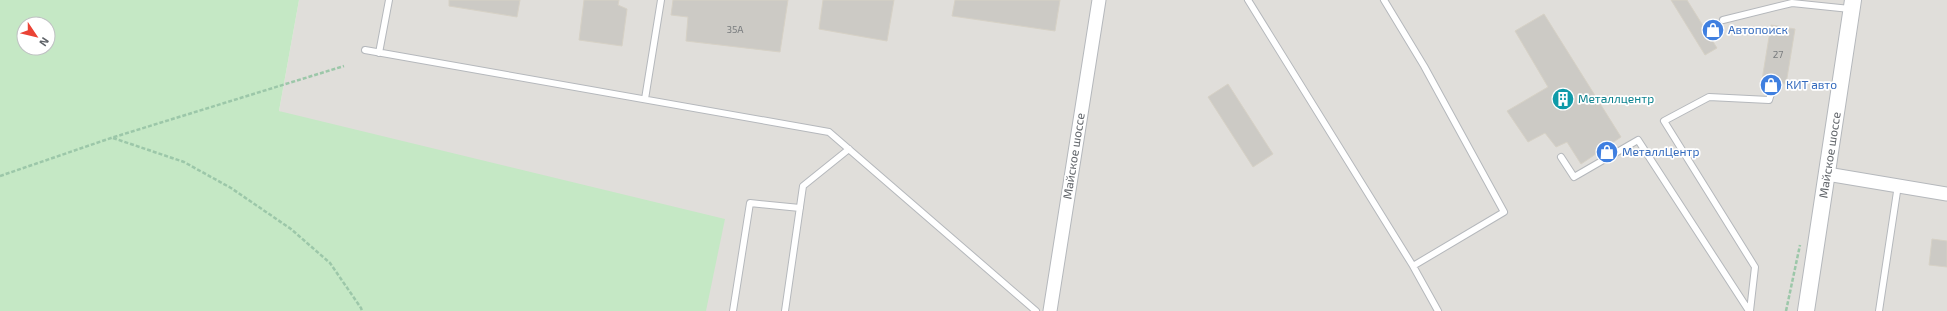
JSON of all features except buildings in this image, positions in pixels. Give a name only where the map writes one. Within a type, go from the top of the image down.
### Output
[{"type":"street","name":"Майское шоссе","points":[[1050,311],[1099,0]]},
{"type":"street","name":"Майское шоссе","points":[[1806,311],[1852,5]]},
{"type":"street","points":[[1827,174],[1947,194]]},
{"type":"lane","points":[[379,53],[389,0]]},
{"type":"lane","points":[[645,99],[661,0]]},
{"type":"lane","points":[[1248,0],[1414,266],[1438,311]]},
{"type":"lane","points":[[1384,0],[1424,66],[1504,212],[1414,266]]},
{"type":"lane","points":[[1723,20],[1792,3],[1852,5]]},
{"type":"lane","points":[[365,50],[829,132],[1036,311]]},
{"type":"lane","points":[[1749,311],[1755,267],[1664,121],[1708,97],[1769,100],[1774,84]]},
{"type":"lane","points":[[1561,157],[1574,177],[1638,140],[1749,311]]},
{"type":"lane","points":[[785,311],[803,186],[848,149]]},
{"type":"lane","points":[[1879,311],[1898,185]]},
{"type":"lane","points":[[733,311],[750,203],[800,208]]},
{"type":"path","points":[[0,176],[111,138],[344,66]]},
{"type":"path","points":[[111,138],[184,162],[231,188],[291,229],[330,263],[362,311]]},
{"type":"shaded area","points":[[299,0],[1947,0],[1947,311],[706,311],[279,111]]},
{"type":"green space","points":[[0,0],[299,0],[279,111],[725,219],[706,311],[0,311]]},
{"type":"place","name":"Автопоиск","points":[[1713,30]]},
{"type":"place","name":"КИТ авто","points":[[1771,85]]},
{"type":"place","name":"Металлцентр","points":[[1563,99]]},
{"type":"place","name":"МеталлЦентр","points":[[1607,152]]}]
